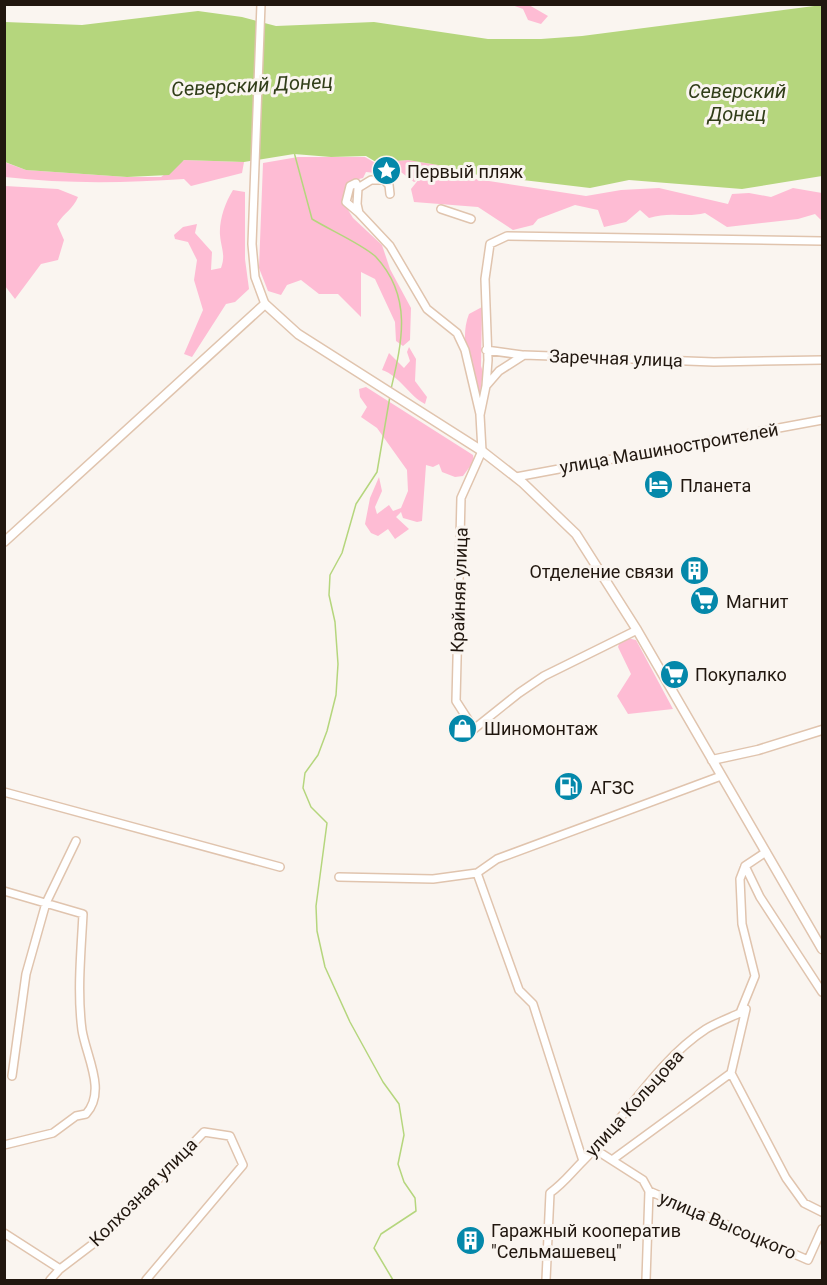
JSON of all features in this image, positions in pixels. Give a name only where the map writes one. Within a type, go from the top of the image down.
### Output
[{"type":"street","points":[[261,4],[253,224],[255,277],[265,304],[270,311],[298,334],[482,451],[516,477],[576,534],[637,630],[822,950]]},
{"type":"street","points":[[358,188],[371,180],[384,180],[389,185],[390,194]]},
{"type":"street","points":[[359,213],[356,183],[350,186],[346,202],[390,246],[427,309],[457,333],[465,350],[480,415],[482,451]]},
{"type":"street","points":[[441,209],[471,219]]},
{"type":"street","points":[[480,415],[486,386],[485,279],[490,244],[507,236],[822,241]]},
{"type":"street","points":[[4,542],[265,304]]},
{"type":"street","points":[[486,350],[524,355]]},
{"type":"street","name":"Заречная улица","points":[[486,386],[499,371],[524,355],[714,362],[822,360]]},
{"type":"street","name":"улица Машиностроителей","points":[[516,477],[822,420]]},
{"type":"street","name":"Крайняя улица","points":[[482,451],[461,498],[456,700],[474,729],[544,676],[637,630]]},
{"type":"street","points":[[712,760],[758,750],[822,730]]},
{"type":"street","points":[[339,877],[433,879],[477,873],[497,859],[721,776]]},
{"type":"street","points":[[4,792],[280,867]]},
{"type":"street","points":[[12,1076],[26,974],[46,903],[76,841]]},
{"type":"street","points":[[766,852],[745,866],[760,897],[822,992]]},
{"type":"street","name":"улица Кольцова","points":[[546,1281],[550,1193],[567,1182],[657,1076],[690,1042],[707,1028],[740,1013],[755,976],[742,924],[740,879],[745,866]]},
{"type":"street","points":[[477,873],[519,990],[533,1004],[583,1161]]},
{"type":"street","points":[[4,891],[83,914],[79,996],[83,1032],[95,1077],[93,1107],[86,1114],[76,1116],[53,1133],[4,1145]]},
{"type":"street","points":[[748,995],[731,1073],[786,1178],[804,1203],[822,1212]]},
{"type":"street","points":[[612,1160],[731,1073]]},
{"type":"street","name":"Колхозная улица","points":[[50,1281],[60,1269],[106,1234],[204,1132],[230,1136],[243,1165],[146,1281]]},
{"type":"street","points":[[596,1150],[643,1180],[649,1191],[646,1281]]},
{"type":"street","name":"улица Высоцкого","points":[[649,1191],[808,1260],[822,1229]]},
{"type":"street","points":[[4,1233],[60,1269]]},
{"type":"shaded area","points":[[512,5],[529,5],[548,16],[541,24],[528,20],[523,9]]},
{"type":"shaded area","points":[[298,157],[365,157],[379,165],[376,173],[366,172],[363,178],[351,181],[342,200],[353,218],[382,245],[390,269],[411,308],[410,340],[403,346],[396,341],[395,322],[375,279],[361,272],[361,317],[338,294],[319,294],[301,280],[287,285],[281,295],[268,291],[259,268],[263,163]]},
{"type":"shaded area","points":[[184,160],[244,162],[242,173],[191,186],[184,179],[94,182],[5,177],[4,162],[26,170],[161,177]]},
{"type":"shaded area","points":[[408,160],[438,165],[442,170],[463,177],[586,196],[621,190],[659,188],[728,204],[732,194],[749,193],[771,197],[793,188],[822,193],[822,221],[815,214],[798,219],[727,227],[705,213],[649,218],[640,210],[626,222],[604,227],[598,210],[575,205],[538,219],[533,225],[513,230],[478,207],[414,202],[411,189],[418,180],[414,182],[393,166],[396,161]]},
{"type":"shaded area","points":[[5,186],[58,189],[78,197],[57,224],[64,240],[58,260],[41,264],[15,299],[5,286]]},
{"type":"shaded area","points":[[233,190],[245,192],[245,259],[249,289],[235,302],[226,304],[192,357],[184,354],[203,310],[194,280],[197,260],[188,242],[175,239],[174,235],[183,227],[197,224],[195,233],[212,252],[211,270],[221,268],[223,255],[220,223]]},
{"type":"shaded area","points":[[482,307],[481,366],[483,372],[479,401],[467,358],[465,335],[469,314]]},
{"type":"shaded area","points":[[409,347],[416,359],[415,381],[427,397],[425,404],[394,377],[382,370],[389,353],[404,368],[410,361],[407,352]]},
{"type":"shaded area","points":[[366,387],[473,455],[474,461],[463,476],[455,477],[442,472],[439,464],[433,467],[426,465],[422,521],[403,518],[401,512],[396,517],[409,529],[395,539],[388,529],[378,536],[371,533],[365,524],[370,498],[379,477],[382,491],[375,507],[377,514],[389,505],[393,511],[401,508],[408,491],[407,470],[377,428],[361,417],[367,407],[360,397],[359,389]]},
{"type":"shaded area","points":[[627,638],[636,640],[673,709],[628,714],[617,696],[631,674],[618,647],[620,641]]},
{"type":"water","name":"Северский Донец","points":[[822,5],[822,176],[742,189],[629,180],[590,188],[463,173],[438,165],[408,160],[396,161],[392,166],[381,165],[366,156],[331,157],[294,154],[244,162],[184,160],[169,175],[127,177],[26,170],[5,162],[5,22],[82,25],[198,11],[242,17],[276,26],[374,22],[488,39],[541,39],[582,36]]},
{"type":"waterway","points":[[294,152],[312,219],[370,252],[388,272],[396,288],[402,320],[391,389]]},
{"type":"waterway","points":[[390,396],[377,472],[356,504],[342,553],[330,575],[329,595],[335,622],[338,664],[336,695],[327,731],[318,755],[305,773],[303,788],[311,807],[327,823],[316,906],[317,931],[325,967],[350,1022],[383,1082],[399,1104],[404,1135],[398,1164],[404,1182],[415,1198],[416,1211],[381,1234],[374,1248],[393,1280]]},
{"type":"place","name":"Первый пляж","points":[[386,171]]},
{"type":"place","name":"Планета","points":[[659,485]]},
{"type":"place","name":"Отделение связи","points":[[695,571]]},
{"type":"place","name":"Магнит","points":[[705,601]]},
{"type":"place","name":"Покупалко","points":[[674,674]]},
{"type":"place","name":"Шиномонтаж","points":[[463,728]]},
{"type":"place","name":"АГЗС","points":[[569,787]]},
{"type":"place","name":"Гаражный кооператив \"Сельмашевец\"","points":[[470,1240]]}]
